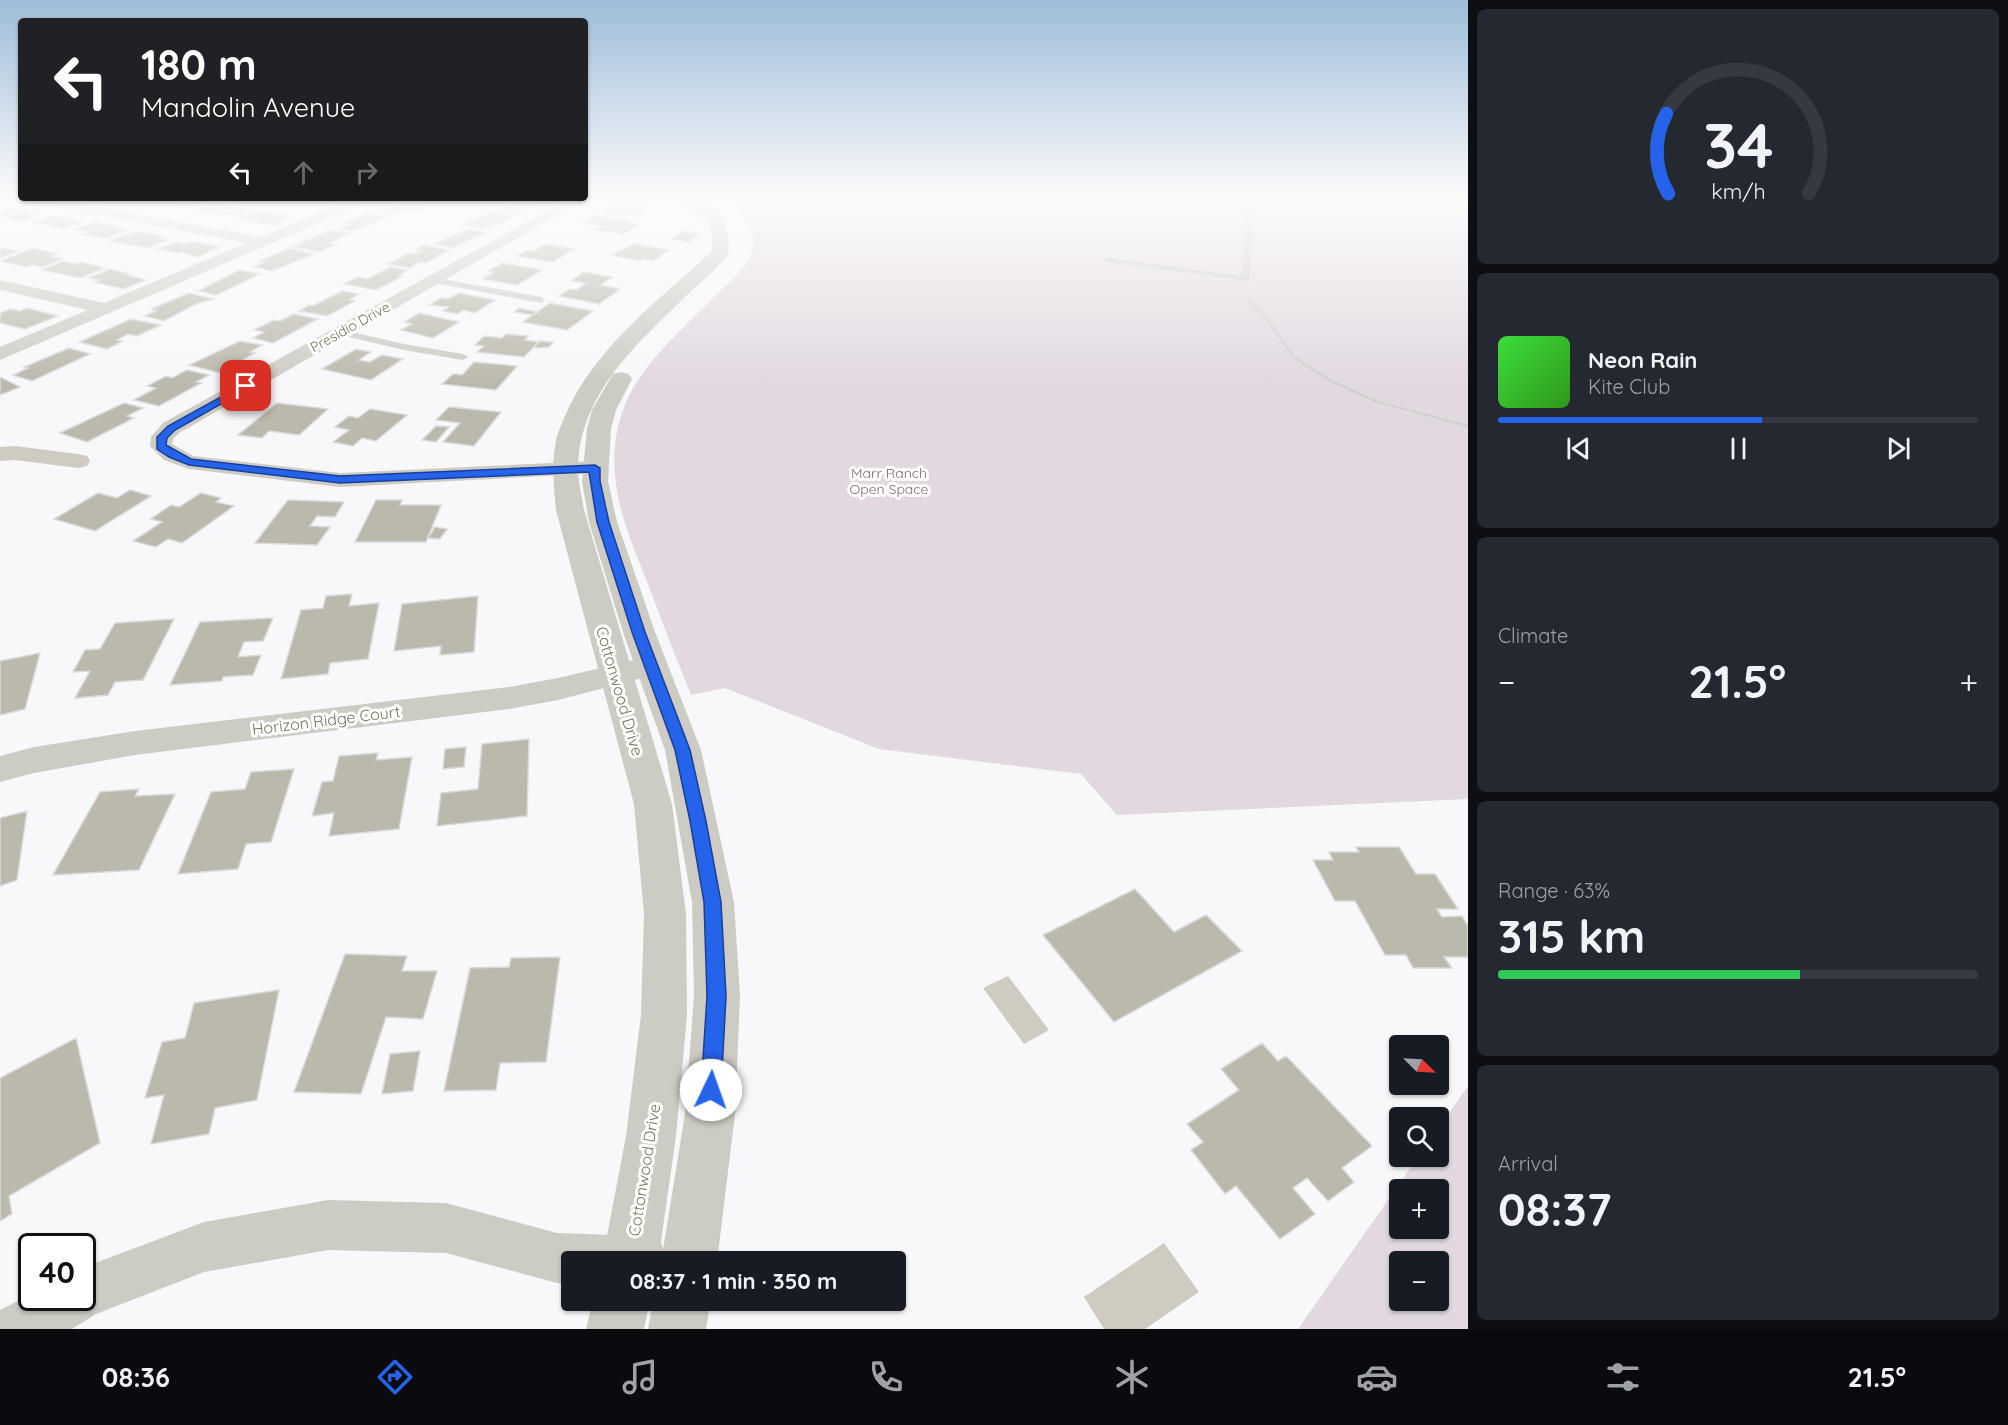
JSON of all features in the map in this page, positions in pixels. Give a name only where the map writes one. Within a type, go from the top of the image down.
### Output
[{"type":"street","points":[[0,354],[221,260]]},
{"type":"street","name":"Presidio Drive","points":[[468,260],[171,428],[162,437],[160,446],[172,455],[189,462],[340,480],[580,470]]},
{"type":"street","name":"Cottonwood Drive","points":[[691,1251],[710,1114],[717,996],[713,902],[683,750],[651,666],[603,522],[595,481],[580,470],[568,439],[582,404],[601,371],[619,349],[712,260]]},
{"type":"street","name":"Cottonwood Drive","points":[[634,1251],[651,1136],[664,1015],[665,914],[653,804],[570,510],[580,470],[599,429],[604,410],[623,375],[640,353],[732,260]]},
{"type":"street","points":[[0,285],[106,309]]},
{"type":"street","name":"Horizon Ridge Court","points":[[0,769],[34,760],[135,743],[509,698],[651,666]]},
{"type":"street","points":[[96,1289],[204,1247],[328,1224],[446,1228],[561,1259]]},
{"type":"street","points":[[20,1329],[53,1311]]},
{"type":"street","name":"Cottonwood Drive","points":[[615,1329],[620,1311]]},
{"type":"street","points":[[677,1329],[680,1311]]},
{"type":"lane","points":[[1107,260],[1246,279],[1248,260]]},
{"type":"lane","points":[[432,280],[541,300]]},
{"type":"lane","points":[[339,333],[463,357]]},
{"type":"path","points":[[1234,277],[1237,287],[1264,316],[1278,338],[1301,364],[1331,381],[1378,402],[1468,426]]},
{"type":"green space","name":"Marr Ranch Open Space","points":[[748,260],[1468,260],[1468,799],[1117,815],[1081,774],[879,749],[725,688],[691,695],[625,524],[615,479],[614,457],[623,410],[640,377],[677,334]]},
{"type":"green space","points":[[1468,1086],[1468,1329],[1298,1329],[1389,1199],[1389,1239],[1449,1239],[1449,1179],[1403,1179],[1411,1167],[1449,1167],[1449,1114]]},
{"type":"shaded area","points":[[1008,976],[1049,1030],[1024,1044],[983,988]]},
{"type":"shaded area","points":[[1164,1243],[1199,1292],[1145,1329],[1104,1329],[1084,1297]]},
{"type":"building","points":[[60,260],[42,267],[32,265],[27,267],[0,261]]},
{"type":"building","points":[[299,260],[272,271],[254,267],[265,262],[259,261]]},
{"type":"building","points":[[396,260],[432,260],[426,263],[420,262],[410,268],[388,264]]},
{"type":"building","points":[[63,261],[76,264],[82,262],[105,268],[81,278],[42,270]]},
{"type":"building","points":[[502,263],[542,270],[517,285],[483,279],[494,272],[488,271]]},
{"type":"building","points":[[390,267],[408,270],[399,275],[403,276],[376,290],[344,284],[358,277],[368,279]]},
{"type":"building","points":[[110,269],[146,280],[123,289],[94,282],[99,280],[88,278]]},
{"type":"building","points":[[239,270],[260,274],[216,295],[198,291]]},
{"type":"building","points":[[584,272],[612,277],[601,285],[620,289],[599,304],[559,296],[570,289],[576,290],[586,283],[571,281]]},
{"type":"building","points":[[342,291],[359,294],[349,300],[355,301],[327,316],[299,311],[309,305],[313,306]]},
{"type":"building","points":[[189,293],[213,299],[196,304],[164,321],[144,316],[156,311],[151,309]]},
{"type":"building","points":[[459,293],[495,300],[475,313],[463,310],[457,314],[443,311],[449,307],[429,305],[441,298],[448,299]]},
{"type":"building","points":[[550,303],[593,311],[567,330],[523,322]]},
{"type":"building","points":[[27,308],[58,316],[25,329],[0,323],[0,313],[10,309],[20,311]]},
{"type":"building","points":[[519,308],[538,312],[533,315],[514,312]]},
{"type":"building","points":[[419,313],[459,322],[433,338],[401,330],[412,324],[404,322]]},
{"type":"building","points":[[294,314],[318,319],[273,343],[253,338],[264,332],[254,330],[274,320],[280,321]]},
{"type":"building","points":[[131,319],[161,325],[137,336],[128,334],[117,340],[123,341],[107,349],[79,342]]},
{"type":"building","points":[[506,334],[528,336],[525,340],[539,342],[524,357],[477,352],[484,346],[475,345],[484,336],[502,338]]},
{"type":"building","points":[[240,341],[262,345],[250,352],[255,353],[220,373],[189,365]]},
{"type":"building","points":[[539,341],[553,342],[549,347],[533,348]]},
{"type":"building","points":[[69,348],[90,354],[32,381],[13,375],[28,368],[24,367]]},
{"type":"building","points":[[356,349],[371,352],[359,360],[370,362],[382,355],[403,359],[371,380],[322,369]]},
{"type":"building","points":[[474,362],[517,366],[496,390],[442,384],[453,374],[462,375]]},
{"type":"building","points":[[187,370],[209,375],[196,382],[201,383],[159,406],[134,400],[156,388],[147,386],[166,376],[172,378]]},
{"type":"building","points":[[0,377],[20,387],[0,395]]},
{"type":"building","points":[[124,403],[143,408],[127,416],[134,418],[87,442],[60,433]]},
{"type":"building","points":[[277,403],[328,409],[299,435],[269,431],[262,438],[238,435]]},
{"type":"building","points":[[449,407],[501,412],[474,446],[443,442],[460,423],[436,420]]},
{"type":"building","points":[[370,409],[407,415],[376,441],[362,438],[353,446],[333,442],[349,430],[335,427],[349,416],[358,418]]},
{"type":"building","points":[[436,426],[449,427],[436,442],[422,440]]},
{"type":"building","points":[[130,490],[151,496],[95,531],[54,519],[98,493],[117,498]]},
{"type":"building","points":[[201,493],[221,498],[216,502],[234,506],[182,543],[168,539],[156,547],[133,541],[162,522],[151,519],[171,505],[179,507]]},
{"type":"building","points":[[288,500],[344,502],[335,517],[317,516],[310,526],[330,527],[317,545],[255,543]]},
{"type":"building","points":[[376,500],[402,500],[400,505],[441,505],[426,542],[355,542]]},
{"type":"building","points":[[435,527],[447,529],[440,539],[428,538]]},
{"type":"building","points":[[352,594],[349,606],[379,603],[368,659],[330,663],[328,674],[281,679],[301,610],[323,608],[326,596]]},
{"type":"building","points":[[478,596],[474,652],[440,655],[441,646],[394,651],[402,604]]},
{"type":"building","points":[[273,618],[263,641],[244,642],[238,657],[261,655],[253,675],[223,677],[222,681],[170,685],[200,622]]},
{"type":"building","points":[[174,619],[143,680],[115,682],[108,695],[75,698],[90,671],[73,672],[85,650],[100,649],[115,623]]},
{"type":"building","points":[[40,653],[25,709],[0,715],[0,661]]},
{"type":"building","points":[[529,739],[527,816],[437,826],[441,793],[478,789],[482,744]]},
{"type":"building","points":[[466,747],[464,767],[443,769],[445,749]]},
{"type":"building","points":[[378,753],[376,760],[412,757],[399,829],[329,836],[334,813],[312,816],[322,782],[333,781],[339,756]]},
{"type":"building","points":[[294,769],[271,842],[246,844],[238,869],[178,874],[211,792],[245,789],[251,772]]},
{"type":"building","points":[[139,789],[135,796],[175,794],[139,870],[53,875],[100,792]]},
{"type":"building","points":[[27,811],[17,880],[0,886],[0,818]]},
{"type":"building","points":[[1356,847],[1399,847],[1416,874],[1435,874],[1458,909],[1437,909],[1442,917],[1462,916],[1468,926],[1468,957],[1444,957],[1452,968],[1413,968],[1406,955],[1385,955],[1355,901],[1335,901],[1313,860],[1333,860],[1329,852],[1359,852]]},
{"type":"building","points":[[1135,889],[1174,932],[1206,915],[1242,951],[1114,1022],[1043,935]]},
{"type":"building","points":[[345,954],[407,956],[402,971],[437,971],[423,1019],[386,1017],[361,1094],[294,1092]]},
{"type":"building","points":[[560,957],[546,1062],[500,1063],[496,1090],[444,1091],[470,968],[509,967],[511,958]]},
{"type":"building","points":[[279,990],[257,1100],[215,1108],[209,1134],[151,1144],[164,1095],[145,1098],[162,1042],[185,1038],[194,1003]]},
{"type":"building","points":[[76,1038],[100,1143],[9,1196],[12,1214],[0,1221],[0,1078]]},
{"type":"building","points":[[1262,1043],[1278,1061],[1286,1056],[1372,1146],[1342,1168],[1354,1182],[1328,1201],[1307,1178],[1293,1188],[1315,1214],[1280,1239],[1236,1186],[1225,1194],[1191,1150],[1203,1142],[1187,1124],[1239,1090],[1221,1069]]},
{"type":"building","points":[[420,1051],[413,1091],[382,1094],[390,1054]]},
{"type":"waterway","points":[[0,454],[15,453],[78,461]]},
{"type":"route","points":[[246,386],[171,428],[162,437],[160,446],[172,455],[189,462],[340,480],[595,468],[595,481],[603,522],[639,632],[683,750],[698,821],[713,902],[717,996],[711,1090]]}]
